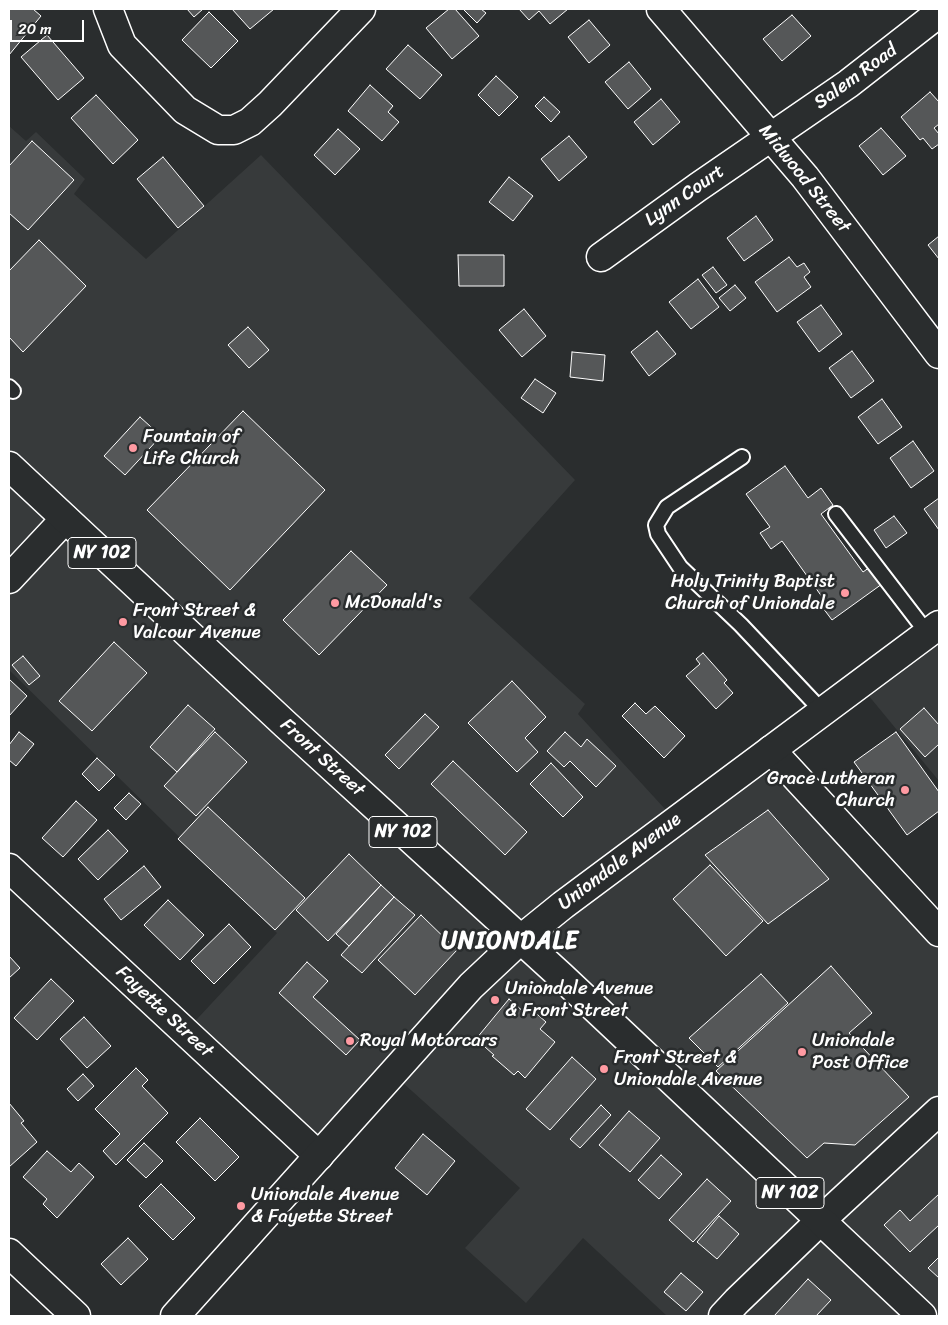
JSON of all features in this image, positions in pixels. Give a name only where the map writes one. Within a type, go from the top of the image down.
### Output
[{"type":"street","points":[[108,9],[122,45],[185,110],[218,130],[234,130],[250,122],[270,104],[361,9]]},
{"type":"street","name":"Midwood Street","points":[[662,9],[805,177],[939,354]]},
{"type":"street","name":"Salem Road","points":[[771,137],[848,84],[939,14]]},
{"type":"street","name":"Lynn Court","points":[[601,257],[771,137]]},
{"type":"street","name":"Front Street","points":[[9,466],[285,724],[521,939],[922,1316]]},
{"type":"street","points":[[9,580],[65,519]]},
{"type":"street","name":"Uniondale Avenue","points":[[175,1316],[472,986],[521,939],[563,905],[933,630]]},
{"type":"street","points":[[771,750],[939,932]]},
{"type":"street","name":"Fayette Street","points":[[9,868],[319,1156]]},
{"type":"street","points":[[723,1316],[736,1301],[939,1111]]},
{"type":"street","points":[[9,1254],[76,1316]]},
{"type":"lane","points":[[742,456],[667,507],[656,525],[658,534],[680,567],[741,625],[823,712]]},
{"type":"lane","points":[[836,514],[933,630]]},
{"type":"shaded area","points":[[9,126],[26,141],[36,132],[85,179],[74,194],[146,259],[261,155],[575,480],[469,598],[585,704],[578,714],[676,821],[771,750],[939,932],[939,1316],[667,1316],[583,1238],[526,1303],[465,1248],[520,1188],[393,1074],[319,1156],[185,1032],[277,933],[9,670]]},
{"type":"shaded area","points":[[939,625],[939,781],[859,684]]},
{"type":"building","points":[[9,9],[33,9],[41,16],[9,55]]},
{"type":"building","points":[[187,9],[203,9],[194,17]]},
{"type":"building","points":[[232,9],[274,9],[250,29]]},
{"type":"building","points":[[449,9],[455,9],[479,36],[452,59],[426,28]]},
{"type":"building","points":[[463,9],[481,9],[486,13],[477,23]]},
{"type":"building","points":[[519,9],[568,9],[550,24],[539,11],[529,20]]},
{"type":"building","points":[[209,12],[238,41],[211,68],[182,40]]},
{"type":"building","points":[[792,15],[811,36],[782,61],[763,39]]},
{"type":"building","points":[[589,20],[610,45],[589,63],[568,37]]},
{"type":"building","points":[[47,35],[84,78],[58,100],[21,57]]},
{"type":"building","points":[[408,45],[442,75],[420,99],[386,69]]},
{"type":"building","points":[[629,62],[651,89],[628,109],[605,82]]},
{"type":"building","points":[[496,76],[518,97],[499,116],[478,95]]},
{"type":"building","points":[[370,85],[393,106],[388,112],[399,122],[382,141],[348,111]]},
{"type":"building","points":[[930,92],[939,102],[939,124],[934,128],[939,134],[939,144],[932,149],[923,138],[920,140],[901,117]]},
{"type":"building","points":[[96,95],[138,140],[113,164],[71,118]]},
{"type":"building","points":[[544,97],[560,112],[551,122],[535,106]]},
{"type":"building","points":[[661,99],[680,122],[653,145],[634,122]]},
{"type":"building","points":[[881,128],[906,156],[883,175],[859,146]]},
{"type":"building","points":[[338,129],[360,149],[335,175],[314,155]]},
{"type":"building","points":[[569,136],[587,157],[559,181],[541,159]]},
{"type":"building","points":[[32,141],[74,180],[28,230],[9,213],[9,166]]},
{"type":"building","points":[[163,157],[204,206],[178,228],[137,179]]},
{"type":"building","points":[[509,177],[533,196],[513,221],[489,202]]},
{"type":"building","points":[[756,216],[773,240],[744,261],[727,238]]},
{"type":"building","points":[[939,236],[939,259],[928,245]]},
{"type":"building","points":[[39,240],[86,286],[23,352],[9,337],[9,271]]},
{"type":"building","points":[[458,255],[504,255],[504,286],[459,286]]},
{"type":"building","points":[[789,257],[797,267],[804,263],[810,272],[804,277],[811,287],[777,312],[755,282]]},
{"type":"building","points":[[713,267],[727,285],[716,293],[702,275]]},
{"type":"building","points":[[698,279],[719,307],[691,329],[669,302]]},
{"type":"building","points":[[735,285],[746,298],[730,311],[719,298]]},
{"type":"building","points":[[821,305],[842,334],[819,352],[797,322]]},
{"type":"building","points":[[524,309],[546,336],[522,357],[499,330]]},
{"type":"building","points":[[248,327],[269,350],[249,368],[228,345]]},
{"type":"building","points":[[657,331],[676,354],[649,376],[631,352]]},
{"type":"building","points":[[852,351],[874,381],[851,398],[829,368]]},
{"type":"building","points":[[572,352],[605,355],[603,381],[570,377]]},
{"type":"building","points":[[535,379],[556,393],[543,413],[521,398]]},
{"type":"building","points":[[882,399],[902,427],[878,444],[858,417]]},
{"type":"building","points":[[243,411],[325,490],[230,590],[147,510]]},
{"type":"building","points":[[140,417],[161,436],[125,475],[104,456]]},
{"type":"building","points":[[913,441],[934,471],[911,488],[890,458]]},
{"type":"building","points":[[785,466],[808,498],[821,488],[833,505],[821,514],[863,572],[870,567],[882,584],[832,620],[820,604],[825,601],[782,541],[771,549],[760,533],[770,527],[746,494]]},
{"type":"building","points":[[939,498],[939,530],[924,509]]},
{"type":"building","points":[[894,516],[907,533],[886,548],[874,530]]},
{"type":"building","name":"McDonald's","points":[[351,551],[387,585],[319,655],[283,620]]},
{"type":"building","points":[[114,642],[147,673],[92,731],[59,701]]},
{"type":"building","points":[[703,653],[727,680],[724,683],[733,693],[716,709],[686,676],[700,664],[696,659]]},
{"type":"building","points":[[23,656],[40,676],[29,685],[12,665]]},
{"type":"building","points":[[9,679],[27,696],[9,716]]},
{"type":"building","points":[[512,681],[546,717],[525,738],[538,752],[517,772],[468,723]]},
{"type":"building","points":[[635,703],[646,714],[655,706],[685,736],[664,758],[622,716]]},
{"type":"building","points":[[188,705],[215,729],[177,772],[150,747]]},
{"type":"building","points":[[924,708],[939,725],[939,744],[925,757],[900,729]]},
{"type":"building","points":[[425,714],[439,727],[399,769],[385,755]]},
{"type":"building","points":[[19,732],[34,744],[16,766],[9,760],[9,745]]},
{"type":"building","points":[[215,732],[247,762],[196,816],[164,786]]},
{"type":"building","points":[[565,732],[581,747],[587,739],[616,766],[596,787],[570,761],[564,767],[547,751]]},
{"type":"building","points":[[896,732],[939,792],[939,811],[907,835],[854,762]]},
{"type":"building","points":[[97,758],[115,775],[99,791],[82,774]]},
{"type":"building","points":[[453,761],[527,832],[505,855],[431,784]]},
{"type":"building","points":[[551,763],[583,797],[563,817],[530,784]]},
{"type":"building","points":[[129,793],[141,804],[126,820],[114,808]]},
{"type":"building","points":[[76,801],[97,820],[63,857],[42,838]]},
{"type":"building","points":[[208,807],[305,898],[275,930],[178,839]]},
{"type":"building","points":[[768,810],[829,879],[768,924],[705,855]]},
{"type":"building","points":[[108,830],[128,851],[98,880],[78,859]]},
{"type":"building","points":[[349,854],[381,885],[328,941],[296,910]]},
{"type":"building","points":[[710,865],[763,921],[726,956],[673,899]]},
{"type":"building","points":[[144,866],[161,887],[121,920],[104,899]]},
{"type":"building","points":[[381,885],[394,897],[349,946],[336,934]]},
{"type":"building","points":[[394,897],[415,915],[362,973],[341,955]]},
{"type":"building","points":[[168,900],[204,935],[180,960],[144,925]]},
{"type":"building","points":[[421,915],[457,950],[415,995],[378,960]]},
{"type":"building","points":[[229,924],[251,947],[214,984],[191,961]]},
{"type":"building","points":[[9,956],[20,968],[9,978]]},
{"type":"building","points":[[307,962],[328,981],[313,997],[360,1040],[346,1055],[279,993]]},
{"type":"building","name":"Uniondale Post Office","points":[[831,966],[872,1013],[849,1033],[909,1097],[855,1145],[824,1143],[807,1158],[716,1071]]},
{"type":"building","points":[[761,974],[788,1003],[718,1067],[689,1038]]},
{"type":"building","points":[[51,979],[74,1001],[37,1040],[14,1018]]},
{"type":"building","points":[[509,999],[525,1013],[530,1008],[546,1022],[540,1029],[555,1042],[525,1078],[518,1071],[514,1075],[476,1039]]},
{"type":"building","points":[[84,1017],[111,1046],[87,1068],[60,1039]]},
{"type":"building","points":[[572,1057],[596,1079],[550,1130],[526,1109]]},
{"type":"building","points":[[136,1068],[148,1080],[142,1086],[168,1113],[116,1165],[103,1151],[120,1134],[95,1109]]},
{"type":"building","points":[[83,1074],[94,1086],[78,1101],[67,1089]]},
{"type":"building","points":[[9,1103],[24,1121],[21,1123],[37,1142],[9,1167]]},
{"type":"building","points":[[601,1105],[611,1115],[580,1148],[570,1139]]},
{"type":"building","points":[[629,1111],[660,1138],[630,1172],[599,1145]]},
{"type":"building","points":[[200,1118],[239,1157],[215,1181],[176,1142]]},
{"type":"building","points":[[423,1134],[455,1161],[427,1195],[395,1168]]},
{"type":"building","points":[[144,1143],[163,1161],[146,1178],[127,1160]]},
{"type":"building","points":[[47,1151],[71,1172],[79,1163],[94,1177],[57,1218],[43,1204],[47,1199],[23,1177]]},
{"type":"building","points":[[661,1155],[682,1174],[659,1199],[638,1180]]},
{"type":"building","points":[[707,1179],[731,1201],[693,1242],[669,1220]]},
{"type":"building","points":[[161,1184],[195,1218],[173,1240],[139,1206]]},
{"type":"building","points":[[939,1194],[939,1225],[910,1252],[884,1225],[900,1210],[910,1221]]},
{"type":"building","points":[[719,1216],[739,1234],[717,1259],[697,1242]]},
{"type":"building","points":[[128,1238],[148,1259],[121,1285],[101,1264]]},
{"type":"building","points":[[939,1257],[939,1278],[928,1268]]},
{"type":"building","points":[[681,1273],[703,1292],[686,1311],[664,1292]]},
{"type":"building","points":[[808,1279],[831,1300],[816,1316],[774,1316]]},
{"type":"place","name":"Fountain of Life Church","points":[[133,448]]},
{"type":"place","name":"Holy Trinity Baptist Church of Uniondale","points":[[845,593]]},
{"type":"place","name":"McDonald's","points":[[335,603]]},
{"type":"place","name":"Front Street & Valcour Avenue","points":[[123,622]]},
{"type":"place","name":"Grace Lutheran Church","points":[[905,790]]},
{"type":"place","name":"Uniondale Avenue & Front Street","points":[[495,1000]]},
{"type":"place","name":"Royal Motorcars","points":[[350,1041]]},
{"type":"place","name":"Uniondale Post Office","points":[[802,1052]]},
{"type":"place","name":"Front Street & Uniondale Avenue","points":[[604,1069]]},
{"type":"place","name":"Uniondale Avenue & Fayette Street","points":[[241,1206]]},
{"type":"district","name":"UNIONDALE","points":[[510,942]]}]
